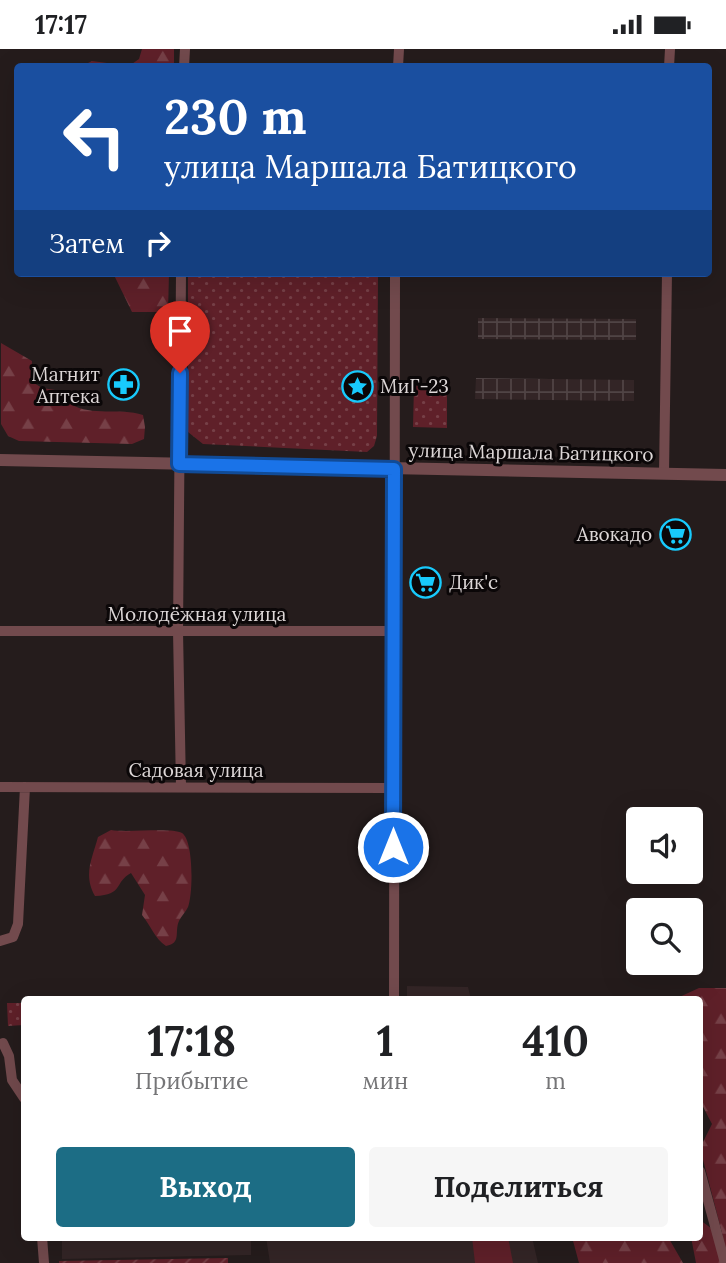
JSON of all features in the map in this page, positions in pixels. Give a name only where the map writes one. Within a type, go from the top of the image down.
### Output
[{"type":"street","points":[[181,277],[178,631],[181,787]]},
{"type":"street","points":[[394,996],[396,277]]},
{"type":"street","points":[[664,473],[667,277]]},
{"type":"street","name":"улица Маршала Батицкого","points":[[0,460],[726,475]]},
{"type":"street","name":"Молодёжная улица","points":[[0,631],[393,631]]},
{"type":"street","name":"Садовая улица","points":[[0,787],[393,788]]},
{"type":"street","points":[[0,941],[13,937],[18,924],[25,787]]},
{"type":"street","points":[[3,1043],[9,1056],[12,1080],[21,1094]]},
{"type":"street","points":[[703,1182],[725,1263]]},
{"type":"street","points":[[42,1241],[44,1263]]},
{"type":"shaded area","points":[[478,318],[636,319],[636,340],[478,339]]},
{"type":"shaded area","points":[[476,378],[634,380],[634,401],[475,399]]},
{"type":"shaded area","points":[[407,986],[468,987],[470,996],[407,996]]},
{"type":"shaded area","points":[[62,1241],[251,1241],[251,1255],[62,1259]]},
{"type":"shaded area","points":[[267,1241],[533,1241],[538,1263],[270,1263]]},
{"type":"green space","points":[[142,49],[174,49],[174,63],[133,63],[139,59]]},
{"type":"green space","points":[[115,277],[169,277],[168,312],[132,312]]},
{"type":"green space","points":[[188,277],[378,277],[377,436],[374,446],[367,452],[203,444],[188,432]]},
{"type":"green space","points":[[1,343],[32,361],[31,381],[42,388],[68,392],[71,404],[88,410],[143,415],[144,439],[132,444],[19,441],[8,436],[1,424]]},
{"type":"green space","points":[[414,386],[447,386],[447,428],[413,427]]},
{"type":"green space","points":[[111,830],[169,830],[182,833],[186,838],[191,869],[190,901],[179,921],[176,940],[171,945],[166,946],[159,940],[142,915],[145,895],[131,873],[115,891],[95,896],[89,874],[91,860],[98,837]]},
{"type":"green space","points":[[699,988],[726,988],[726,1263],[696,1263],[692,1241],[703,1241],[703,1222],[723,1237],[703,1160],[703,1142],[712,1124],[703,1107],[703,996],[682,996]]},
{"type":"green space","points":[[7,1003],[21,1003],[21,1025],[8,1026]]},
{"type":"green space","points":[[472,1241],[509,1241],[513,1263],[475,1263]]},
{"type":"green space","points":[[573,1241],[670,1241],[683,1263],[579,1263]]},
{"type":"green space","points":[[228,1258],[228,1263],[59,1263],[59,1261]]},
{"type":"place","name":"Магнит Аптека","points":[[123,385]]},
{"type":"place","name":"МиГ-23","points":[[357,386]]},
{"type":"place","name":"Авокадо","points":[[675,534]]},
{"type":"place","name":"Дик'с","points":[[426,582]]},
{"type":"route","points":[[180,373],[179,464],[394,469],[393,847]]}]
